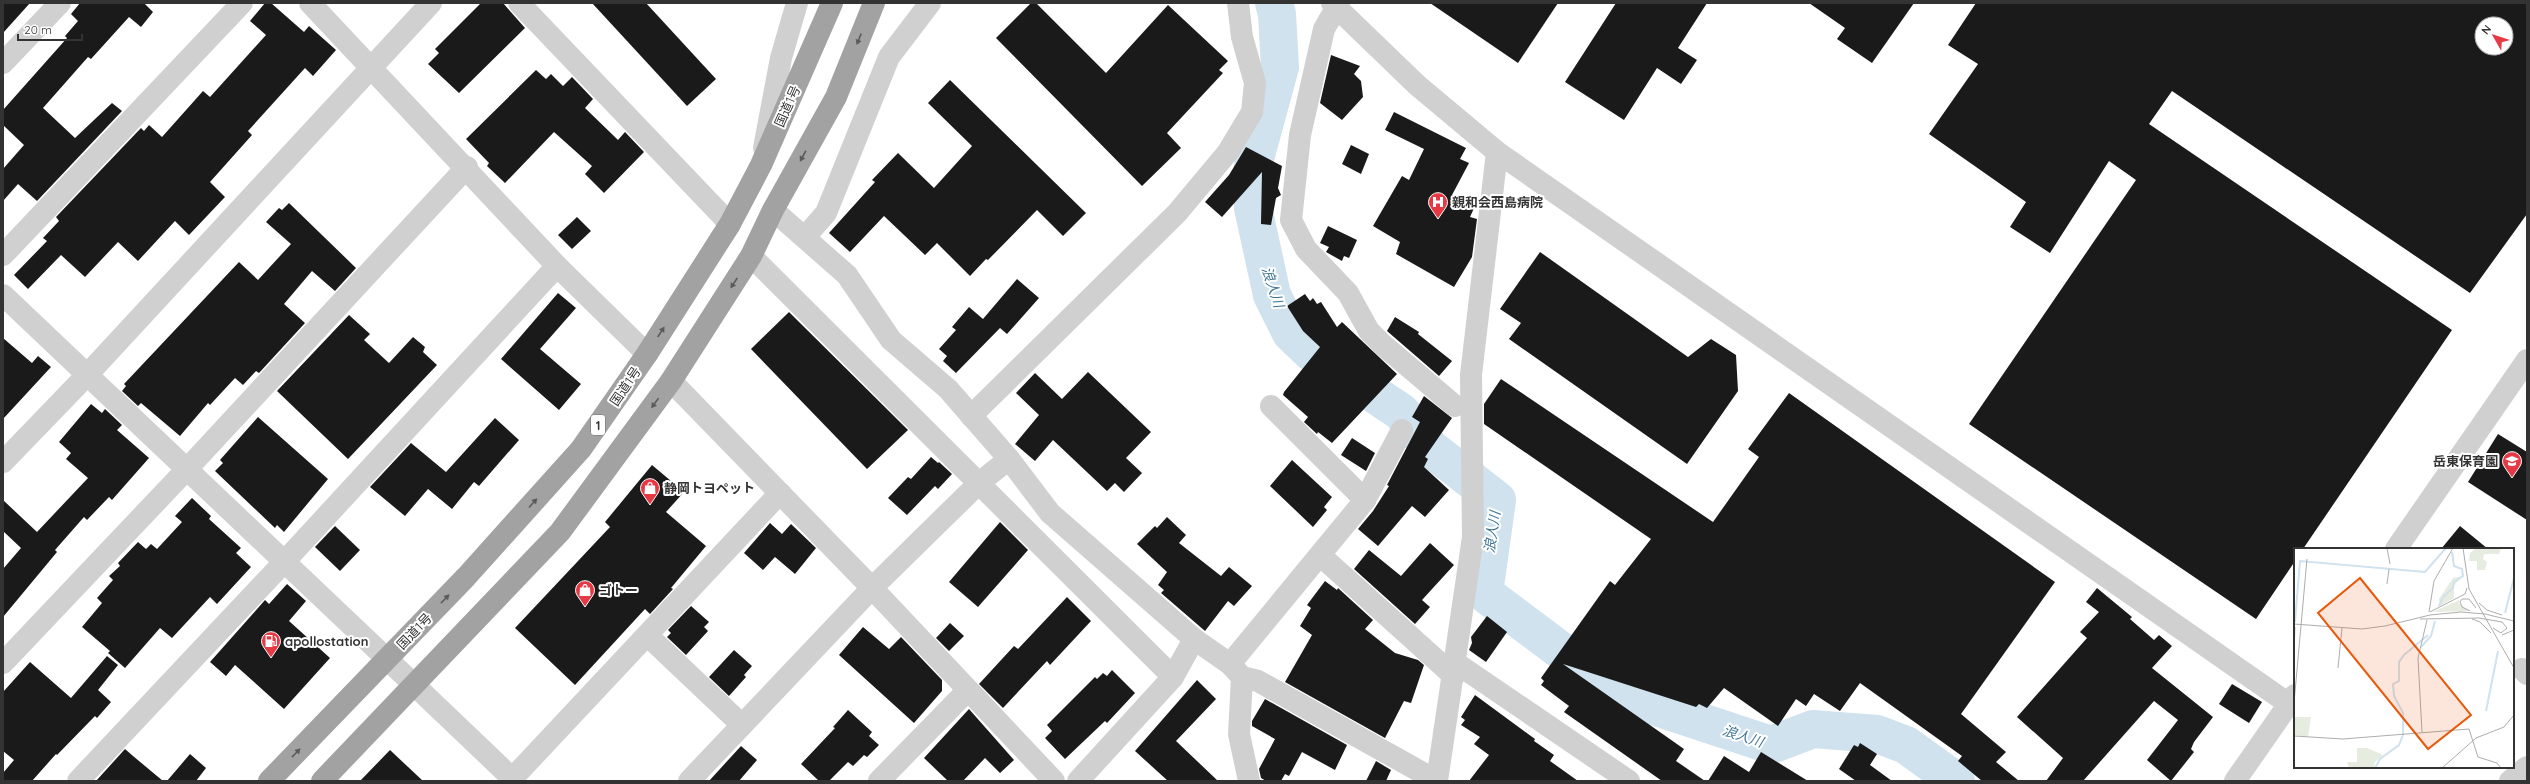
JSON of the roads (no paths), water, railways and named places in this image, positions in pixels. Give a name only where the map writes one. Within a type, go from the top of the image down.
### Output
[{"type":"highway","name":"国道1号","points":[[269,781],[466,578],[581,449],[647,354],[730,224],[761,165],[832,3]]},
{"type":"highway","points":[[322,781],[560,532],[671,381],[751,256],[773,210],[836,97],[874,3]]},
{"type":"street","points":[[3,63],[60,3]]},
{"type":"street","points":[[3,255],[242,3]]},
{"type":"street","points":[[310,3],[467,167],[557,266],[647,354]]},
{"type":"street","points":[[3,462],[87,375],[370,66],[431,3]]},
{"type":"street","points":[[519,3],[730,224]]},
{"type":"street","points":[[761,165],[781,58],[798,3]]},
{"type":"street","points":[[805,237],[826,213],[889,56],[930,3]]},
{"type":"street","points":[[971,416],[1177,213],[1228,152],[1252,112],[1254,83],[1242,37],[1238,3]]},
{"type":"street","points":[[1455,406],[1383,345],[1369,330],[1348,293],[1306,249],[1291,220],[1300,135],[1324,29],[1336,4],[1417,85],[1497,152],[2292,699],[2235,781]]},
{"type":"street","points":[[773,210],[847,274],[891,340],[948,389],[1009,460],[1050,513],[1194,639],[1236,671],[1258,681],[1437,781],[1455,669],[1473,537],[1471,375],[1497,152]]},
{"type":"street","points":[[3,663],[187,469],[467,167]]},
{"type":"street","points":[[751,256],[1173,677]]},
{"type":"street","points":[[78,781],[285,561],[557,266]]},
{"type":"street","points":[[3,294],[415,684],[513,780],[780,493]]},
{"type":"street","points":[[2397,548],[2527,360]]},
{"type":"street","points":[[671,381],[872,588],[1054,781]]},
{"type":"street","points":[[1271,406],[1366,500]]},
{"type":"street","points":[[1249,781],[1240,734],[1236,671],[1321,556],[1366,500],[1402,430]]},
{"type":"street","points":[[689,781],[872,588],[979,483],[1009,460]]},
{"type":"street","points":[[1321,556],[1455,669],[1629,781]]},
{"type":"street","points":[[648,636],[742,725]]},
{"type":"street","points":[[1078,781],[1173,677],[1194,639]]},
{"type":"street","points":[[879,781],[968,690]]},
{"type":"street","points":[[2510,781],[2527,767]]},
{"type":"waterway","name":"浪人川","points":[[1274,3],[1277,14],[1280,67],[1253,166],[1253,208],[1272,295],[1291,333],[1312,353],[1401,412],[1430,448],[1497,500],[1485,586],[1488,596],[1620,695],[1771,745],[1813,729],[1877,734],[1906,745],[1956,781]]},
{"type":"place","name":"親和会西島病院","points":[[1438,219]]},
{"type":"place","name":"岳東保育園","points":[[2512,478]]},
{"type":"place","name":"静岡トヨペット","points":[[650,505]]},
{"type":"place","name":"ゴトー","points":[[585,607]]},
{"type":"place","name":"apollostation","points":[[271,658]]}]
